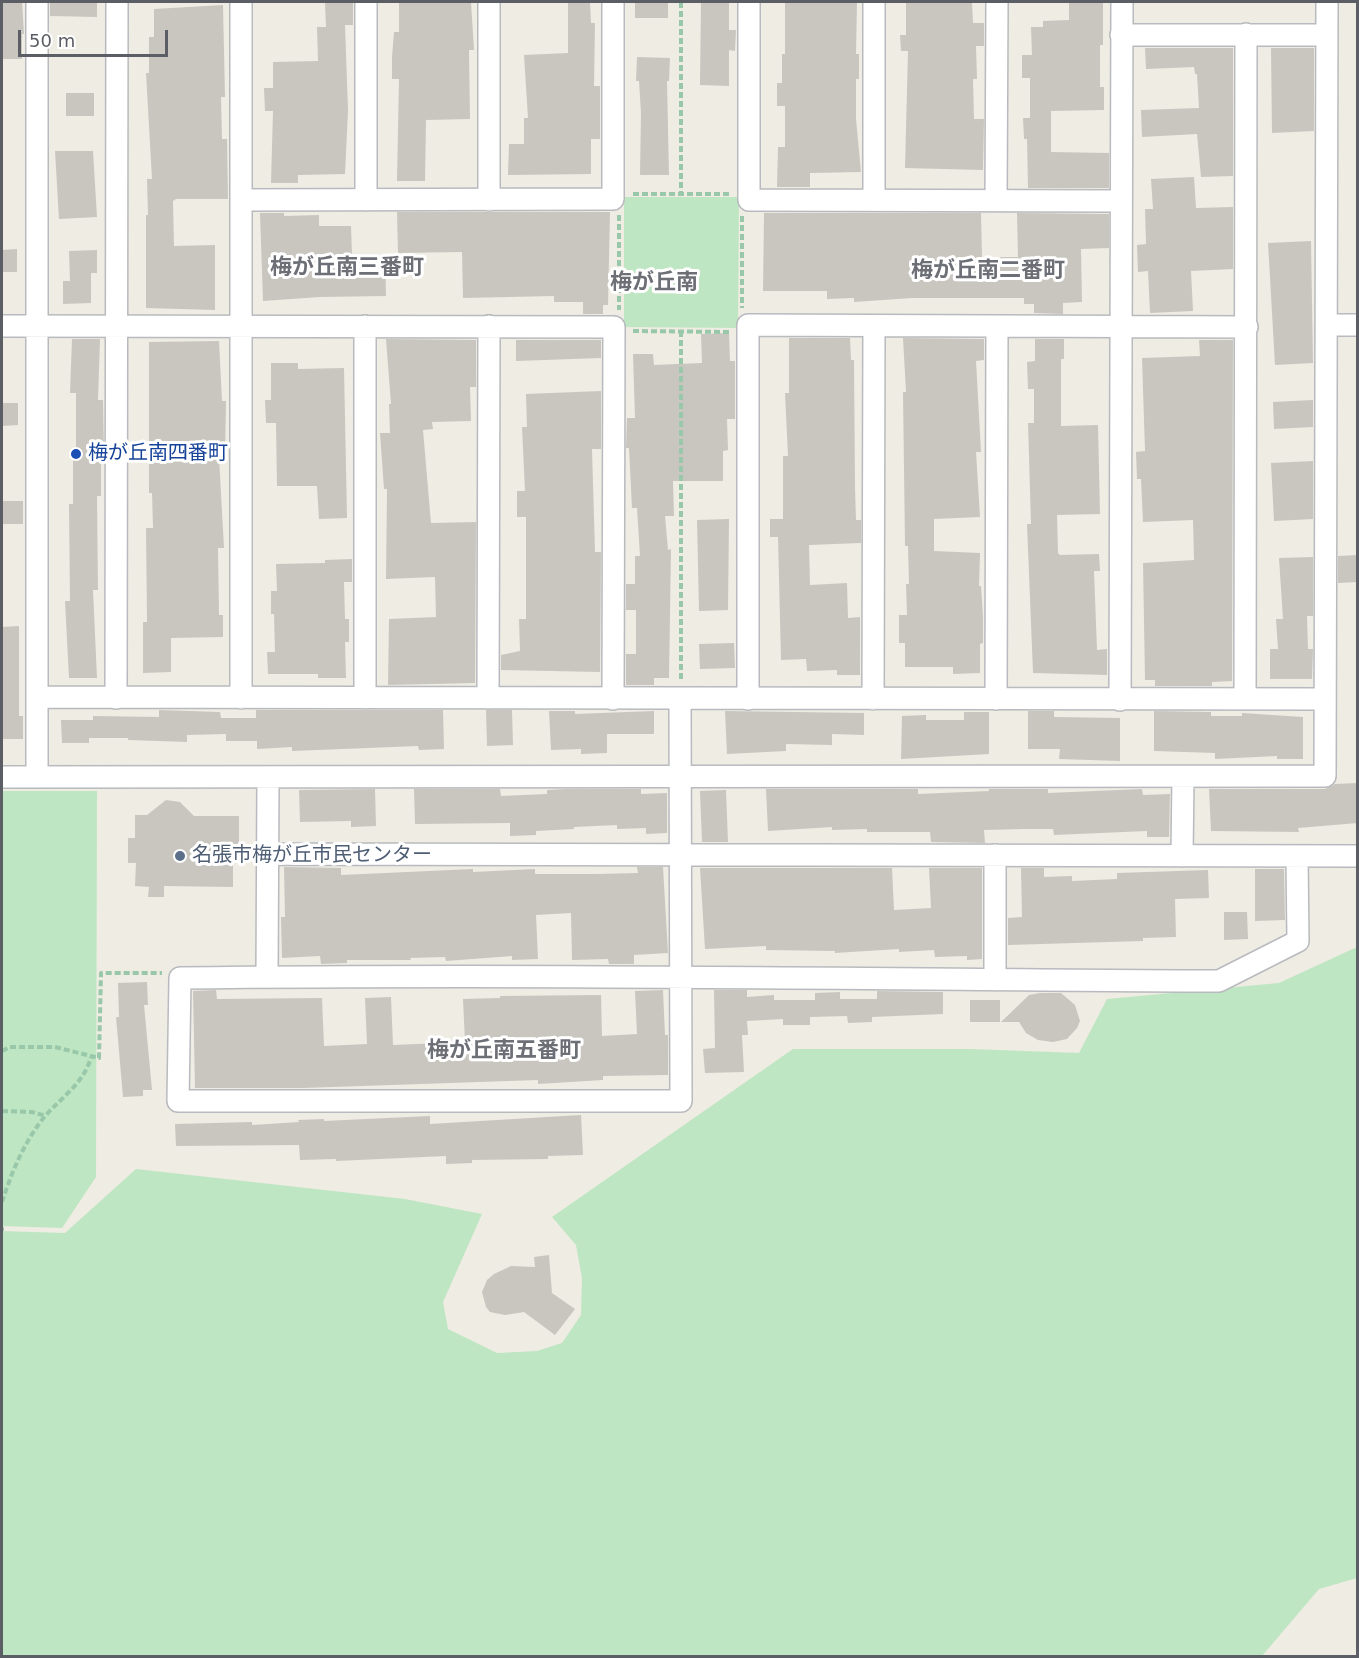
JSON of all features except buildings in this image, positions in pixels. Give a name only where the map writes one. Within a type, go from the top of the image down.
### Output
[{"type":"street","points":[[37,2],[37,776]]},
{"type":"street","points":[[116,698],[117,2]]},
{"type":"street","points":[[241,2],[241,698]]},
{"type":"street","points":[[366,2],[366,200]]},
{"type":"street","points":[[489,2],[489,200]]},
{"type":"street","points":[[242,200],[489,200],[618,196],[614,2]]},
{"type":"street","points":[[749,2],[744,197],[1120,201]]},
{"type":"street","points":[[874,2],[874,199]]},
{"type":"street","points":[[996,200],[997,2]]},
{"type":"street","points":[[1120,700],[1122,2]]},
{"type":"street","points":[[2,777],[1324,776],[1328,325],[1327,2]]},
{"type":"street","points":[[1245,699],[1246,34]]},
{"type":"street","points":[[1121,35],[1327,35]]},
{"type":"street","points":[[1328,325],[1358,326]]},
{"type":"street","points":[[2,326],[489,326],[614,329],[613,699]]},
{"type":"street","points":[[365,326],[365,698]]},
{"type":"street","points":[[488,698],[489,326]]},
{"type":"street","points":[[748,699],[748,329],[874,326],[1247,327]]},
{"type":"street","points":[[873,699],[874,326]]},
{"type":"street","points":[[996,699],[997,326]]},
{"type":"street","points":[[37,697],[1324,699]]},
{"type":"street","points":[[680,699],[680,979],[681,1101],[178,1101],[180,978],[267,977],[680,979],[1219,981],[1298,941],[1297,856]]},
{"type":"street","points":[[267,977],[268,777]]},
{"type":"street","points":[[1182,856],[1183,777]]},
{"type":"street","points":[[268,854],[1358,856]]},
{"type":"street","points":[[995,855],[995,980]]},
{"type":"path","points":[[681,2],[681,194]]},
{"type":"path","points":[[681,194],[744,197],[742,207],[742,316],[748,329],[681,331],[614,329],[620,318],[620,208],[618,196],[681,194]]},
{"type":"path","points":[[680,699],[681,331]]},
{"type":"path","points":[[2,1051],[10,1047],[55,1047],[99,1058],[101,973],[169,973],[180,978]]},
{"type":"path","points":[[2,1202],[11,1173],[46,1116],[78,1084],[88,1069],[91,1057]]},
{"type":"path","points":[[2,1111],[32,1112],[46,1116]]},
{"type":"green space","points":[[624,197],[739,197],[738,328],[624,327]]},
{"type":"green space","points":[[2,791],[97,791],[96,1177],[62,1228],[2,1226]]},
{"type":"green space","points":[[1357,947],[1357,1578],[1319,1589],[1262,1656],[2,1656],[2,1231],[65,1233],[136,1169],[405,1199],[482,1214],[443,1302],[448,1329],[497,1353],[537,1351],[562,1343],[581,1315],[582,1278],[576,1245],[552,1217],[793,1049],[971,1049],[1079,1053],[1107,999],[1279,983]]},
{"type":"place","name":"梅が丘南四番町","points":[[76,454]]},
{"type":"place","name":"名張市梅が丘市民センター","points":[[180,856]]},
{"type":"district","name":"梅が丘南三番町","points":[[347,268]]},
{"type":"district","name":"梅が丘南二番町","points":[[988,271]]},
{"type":"district","name":"梅が丘南","points":[[654,283]]},
{"type":"district","name":"梅が丘南五番町","points":[[504,1051]]}]
